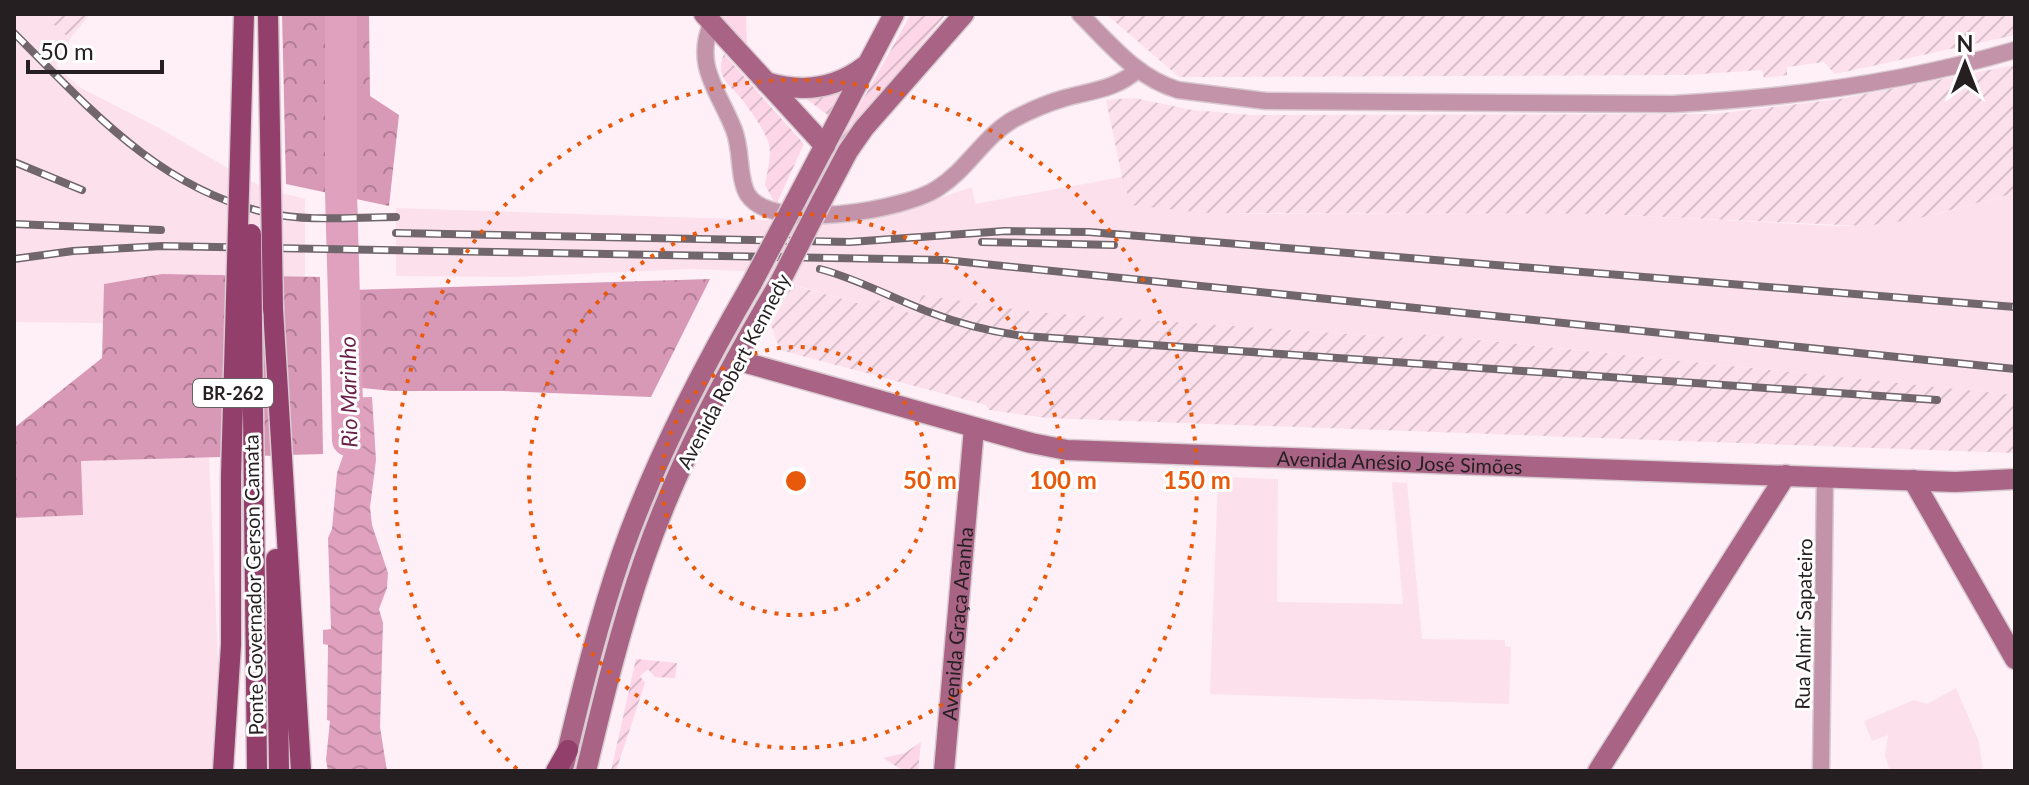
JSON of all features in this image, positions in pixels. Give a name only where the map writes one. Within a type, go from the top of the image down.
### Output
[{"type":"main road","name":"BR-262","points":[[223,771],[231,645],[231,476],[246,14]]},
{"type":"main road","name":"Ponte Governador Gerson Camata","points":[[246,14],[257,771]]},
{"type":"main road","name":"Ponte Governador Gerson Camata","points":[[268,14],[279,771]]},
{"type":"main road","name":"BR-262","points":[[273,309],[301,771]]},
{"type":"main road","points":[[556,771],[568,750]]},
{"type":"street","points":[[766,82],[791,88],[818,87],[845,79],[869,64],[894,14]]},
{"type":"street","name":"Avenida Robert Kennedy","points":[[586,771],[613,661],[644,559],[683,465],[848,151],[864,128],[964,14]]},
{"type":"street","points":[[1080,14],[1137,70],[1152,80],[1178,90],[1266,101],[1672,104],[1841,89],[1933,71],[2015,50]]},
{"type":"street","points":[[708,18],[705,63],[739,145],[744,187],[760,207],[777,213],[859,212],[916,200],[951,179],[980,146],[1007,123],[1044,105],[1121,82],[1137,70]]},
{"type":"street","points":[[708,18],[825,146]]},
{"type":"street","name":"Avenida Robert Kennedy","points":[[563,771],[599,629],[637,515],[717,344],[869,64]]},
{"type":"street","name":"Avenida Anésio José Simões","points":[[736,360],[974,428],[1049,447],[1090,452],[1913,480],[2015,479]]},
{"type":"street","name":"Avenida Graça Aranha","points":[[944,771],[974,428]]},
{"type":"street","points":[[1598,771],[1786,475]]},
{"type":"street","name":"Rua Almir Sapateiro","points":[[1821,771],[1825,477]]},
{"type":"street","points":[[1913,480],[2015,659]]},
{"type":"shaded area","points":[[14,14],[42,14],[70,39],[56,66],[79,87],[161,129],[248,180],[267,189],[305,199],[305,277],[162,274],[104,284],[103,323],[14,322]]},
{"type":"shaded area","points":[[42,14],[90,14],[70,39]]},
{"type":"shaded area","points":[[1106,14],[2015,14],[2015,35],[1835,74],[1824,62],[1787,67],[1787,75],[1764,78],[1762,70],[1686,75],[1179,77]]},
{"type":"shaded area","points":[[2015,65],[2015,193],[1912,220],[1863,226],[1600,214],[1204,213],[1131,205],[1106,100],[1134,98],[1192,110],[1251,115],[1715,114],[1839,99]]},
{"type":"shaded area","points":[[1122,177],[1132,205],[1247,214],[1600,214],[1838,226],[1863,226],[1937,214],[2015,193],[2015,395],[1421,334],[1420,339],[1034,312],[922,295],[914,315],[872,297],[869,306],[745,271],[689,269],[511,277],[396,276],[396,208],[792,221],[875,216],[903,211],[972,187],[975,204]]},
{"type":"shaded area","points":[[792,285],[868,306],[871,297],[914,315],[922,295],[1034,312],[1419,339],[1420,334],[2015,395],[2015,453],[1047,418],[989,410],[986,405],[780,350],[771,325]]},
{"type":"shaded area","points":[[209,456],[223,771],[14,771],[14,518],[83,515],[80,461]]},
{"type":"shaded area","points":[[1218,477],[1278,479],[1277,602],[1403,604],[1392,482],[1407,483],[1422,639],[1505,640],[1505,646],[1511,647],[1509,704],[1210,694]]},
{"type":"shaded area","points":[[1956,688],[1979,742],[1983,771],[1890,771],[1885,756],[1888,735],[1872,741],[1864,721],[1914,700],[1927,704]]},
{"type":"green space","points":[[282,14],[369,14],[370,96],[399,115],[389,206],[286,184]]},
{"type":"green space","points":[[719,14],[746,14],[747,45]]},
{"type":"green space","points":[[911,14],[946,14],[874,104],[840,150],[810,199],[807,199]]},
{"type":"green space","points":[[724,54],[804,144],[776,205],[765,185],[770,157],[768,141],[754,116],[725,81],[721,70]]},
{"type":"green space","points":[[846,89],[829,116],[804,97]]},
{"type":"green space","points":[[162,274],[320,277],[323,454],[81,461],[83,515],[14,518],[14,428],[102,358],[104,284]]},
{"type":"green space","points":[[710,279],[651,397],[503,391],[392,391],[353,387],[351,290]]},
{"type":"green space","points":[[636,659],[677,663],[675,678],[655,677],[648,669],[640,676],[645,683],[616,771],[611,771]]},
{"type":"green space","points":[[921,742],[918,771],[904,771],[883,758],[905,753]]},
{"type":"water","points":[[372,397],[376,460],[370,507],[372,525],[388,573],[387,588],[379,609],[383,623],[380,727],[387,771],[328,771],[328,645],[323,644],[323,630],[331,629],[328,538],[332,529],[337,473],[346,447],[344,398]]},
{"type":"waterway","name":"Rio Marinho","points":[[341,14],[341,192],[348,440]]},
{"type":"railway","points":[[14,33],[99,117],[160,166],[193,186],[229,202],[284,216],[396,217]]},
{"type":"railway","points":[[14,162],[82,190]]},
{"type":"railway","points":[[14,224],[161,230]]},
{"type":"railway","points":[[396,233],[850,242],[1005,231],[1089,232],[2015,307]]},
{"type":"railway","points":[[982,242],[1114,245]]},
{"type":"railway","points":[[14,259],[73,251],[162,246],[945,260],[2015,369]]},
{"type":"railway","points":[[820,269],[952,320],[1024,336],[1937,400]]}]
